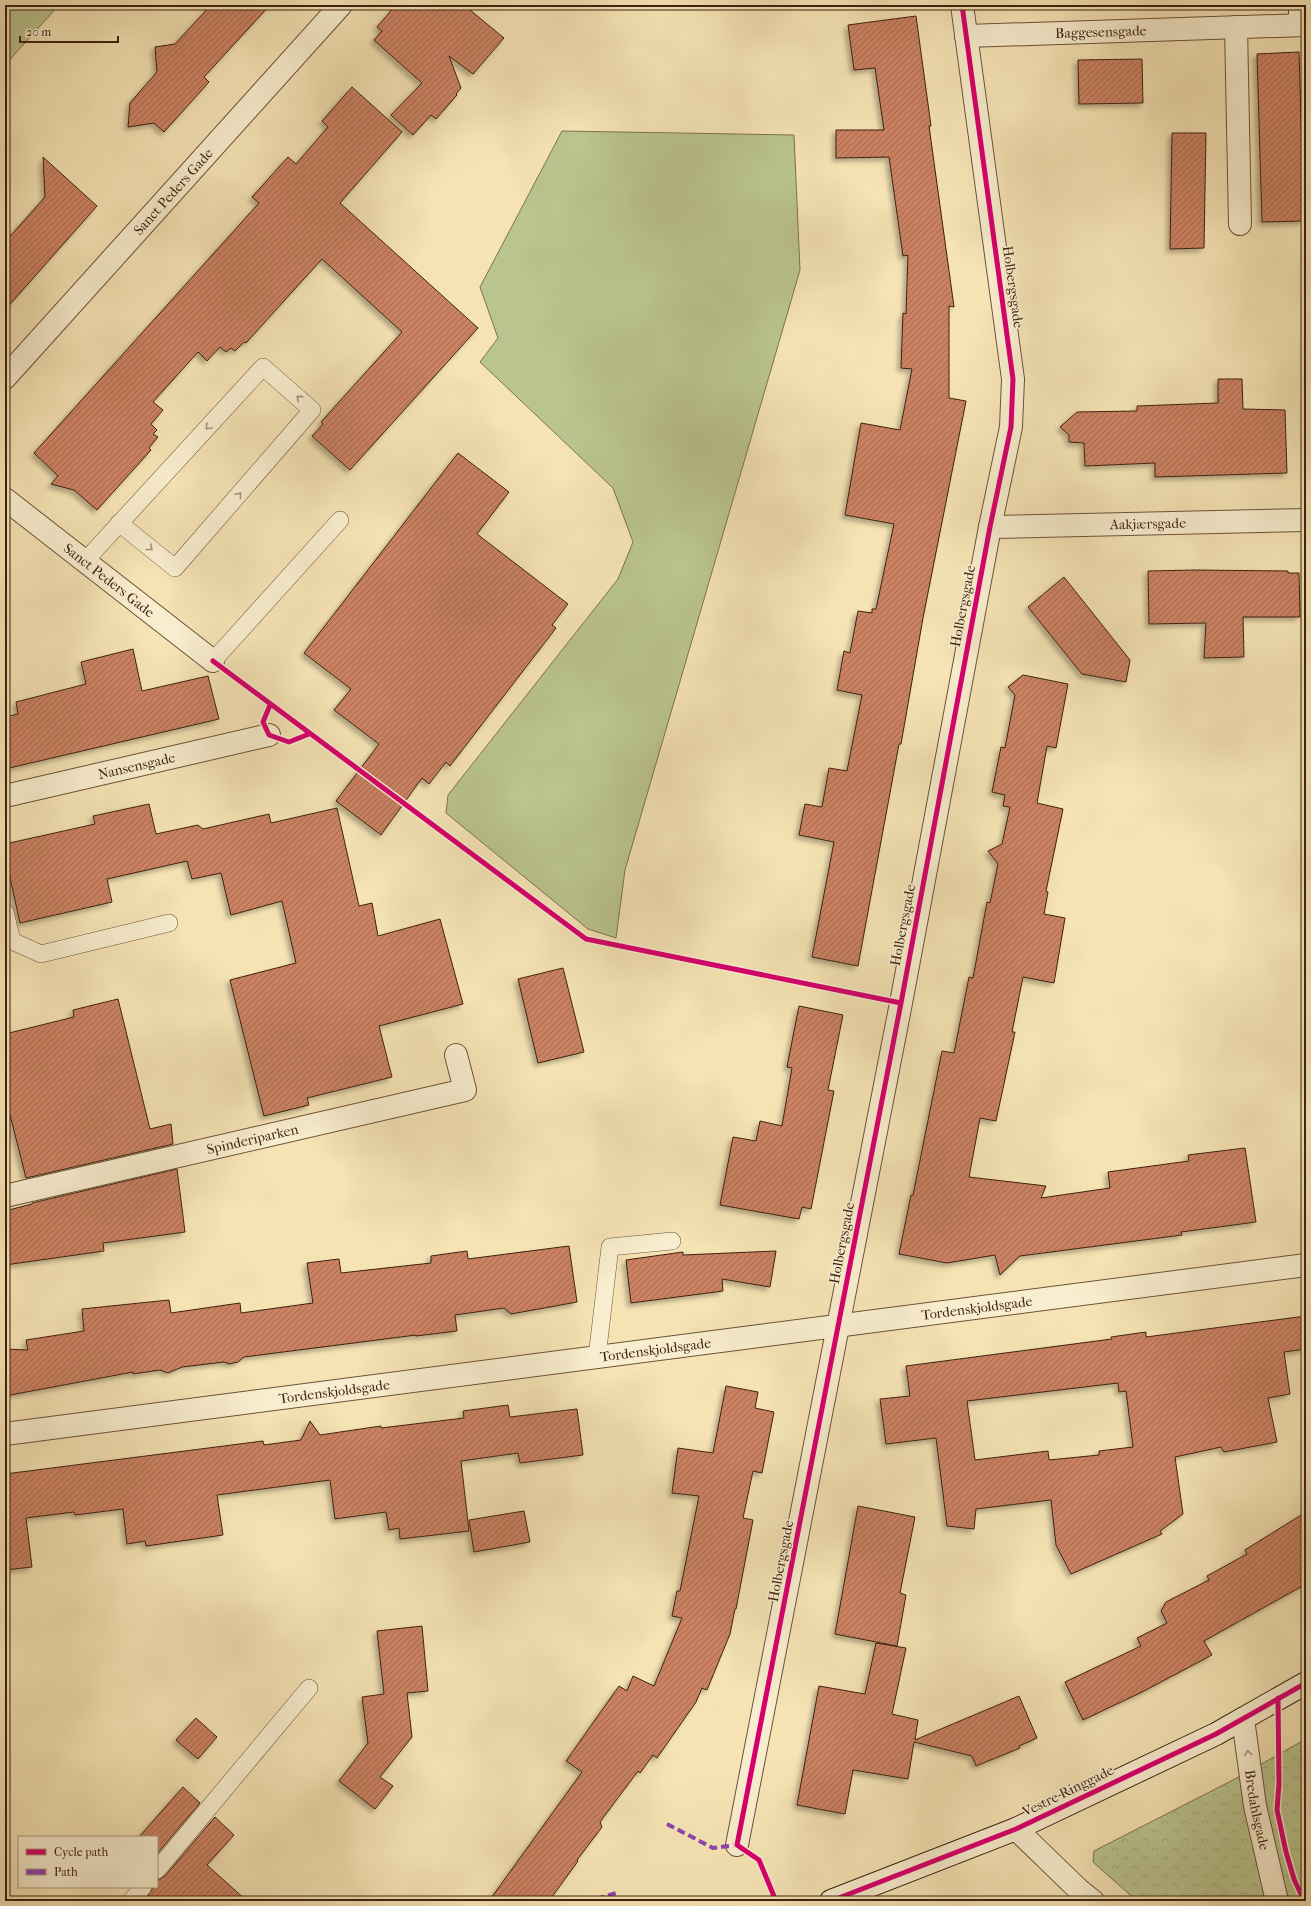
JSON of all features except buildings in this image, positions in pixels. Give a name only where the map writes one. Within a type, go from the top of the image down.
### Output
[{"type":"street","name":"Sanct Peders Gade","points":[[5,378],[341,5]]},
{"type":"street","name":"Holbergsgade","points":[[737,1845],[838,1326],[990,526],[1011,427],[1013,379],[962,5]]},
{"type":"street","name":"Baggesensgade","points":[[966,36],[1236,27],[1302,18]]},
{"type":"street","points":[[1236,27],[1240,224]]},
{"type":"street","name":"Sanct Peders Gade","points":[[5,499],[213,661]]},
{"type":"street","name":"Aakjærsgade","points":[[990,526],[1306,520]]},
{"type":"street","name":"Nansensgade","points":[[5,796],[269,735]]},
{"type":"street","name":"Spinderiparken","points":[[5,1196],[465,1090],[456,1055]]},
{"type":"street","name":"Tordenskjoldsgade","points":[[5,1434],[1306,1265]]},
{"type":"street","name":"Vestre Ringgade","points":[[831,1901],[1016,1829],[1216,1734],[1306,1683]]},
{"type":"street","name":"Bredahlsgade","points":[[1243,1718],[1255,1806],[1277,1901]]},
{"type":"street","points":[[1016,1829],[1078,1889],[1093,1901]]},
{"type":"lane","points":[[85,561],[119,523],[263,367],[312,410],[175,568],[119,523]]},
{"type":"lane","points":[[213,661],[340,520]]},
{"type":"lane","points":[[5,912],[12,941],[41,954],[169,923]]},
{"type":"lane","points":[[597,1357],[610,1247],[672,1241]]},
{"type":"lane","points":[[158,1869],[309,1688]]},
{"type":"lane","points":[[131,1901],[142,1888]]},
{"type":"green space","points":[[5,5],[59,5],[5,65]]},
{"type":"green space","points":[[562,131],[794,135],[800,270],[625,870],[616,938],[588,929],[446,813],[448,795],[618,579],[633,542],[613,488],[480,362],[498,338],[480,287]]},
{"type":"green space","points":[[1306,1739],[1306,1901],[1137,1901],[1093,1862],[1094,1851],[1233,1780]]},
{"type":"marked path","points":[[667,1824],[713,1848],[737,1845]]},
{"type":"marked path","points":[[598,1901],[600,1898],[616,1893]]},
{"type":"cycle path","points":[[776,1901],[759,1860],[737,1845],[901,1003],[990,527],[1011,427],[1013,379],[962,5]]},
{"type":"cycle path","points":[[213,661],[586,939],[901,1003]]},
{"type":"cycle path","points":[[270,705],[263,722],[269,735],[289,742],[309,734]]},
{"type":"cycle path","points":[[831,1901],[1016,1829],[1216,1734],[1306,1683]]},
{"type":"cycle path","points":[[1278,1698],[1279,1784],[1277,1810],[1286,1852],[1294,1879],[1304,1901]]}]
